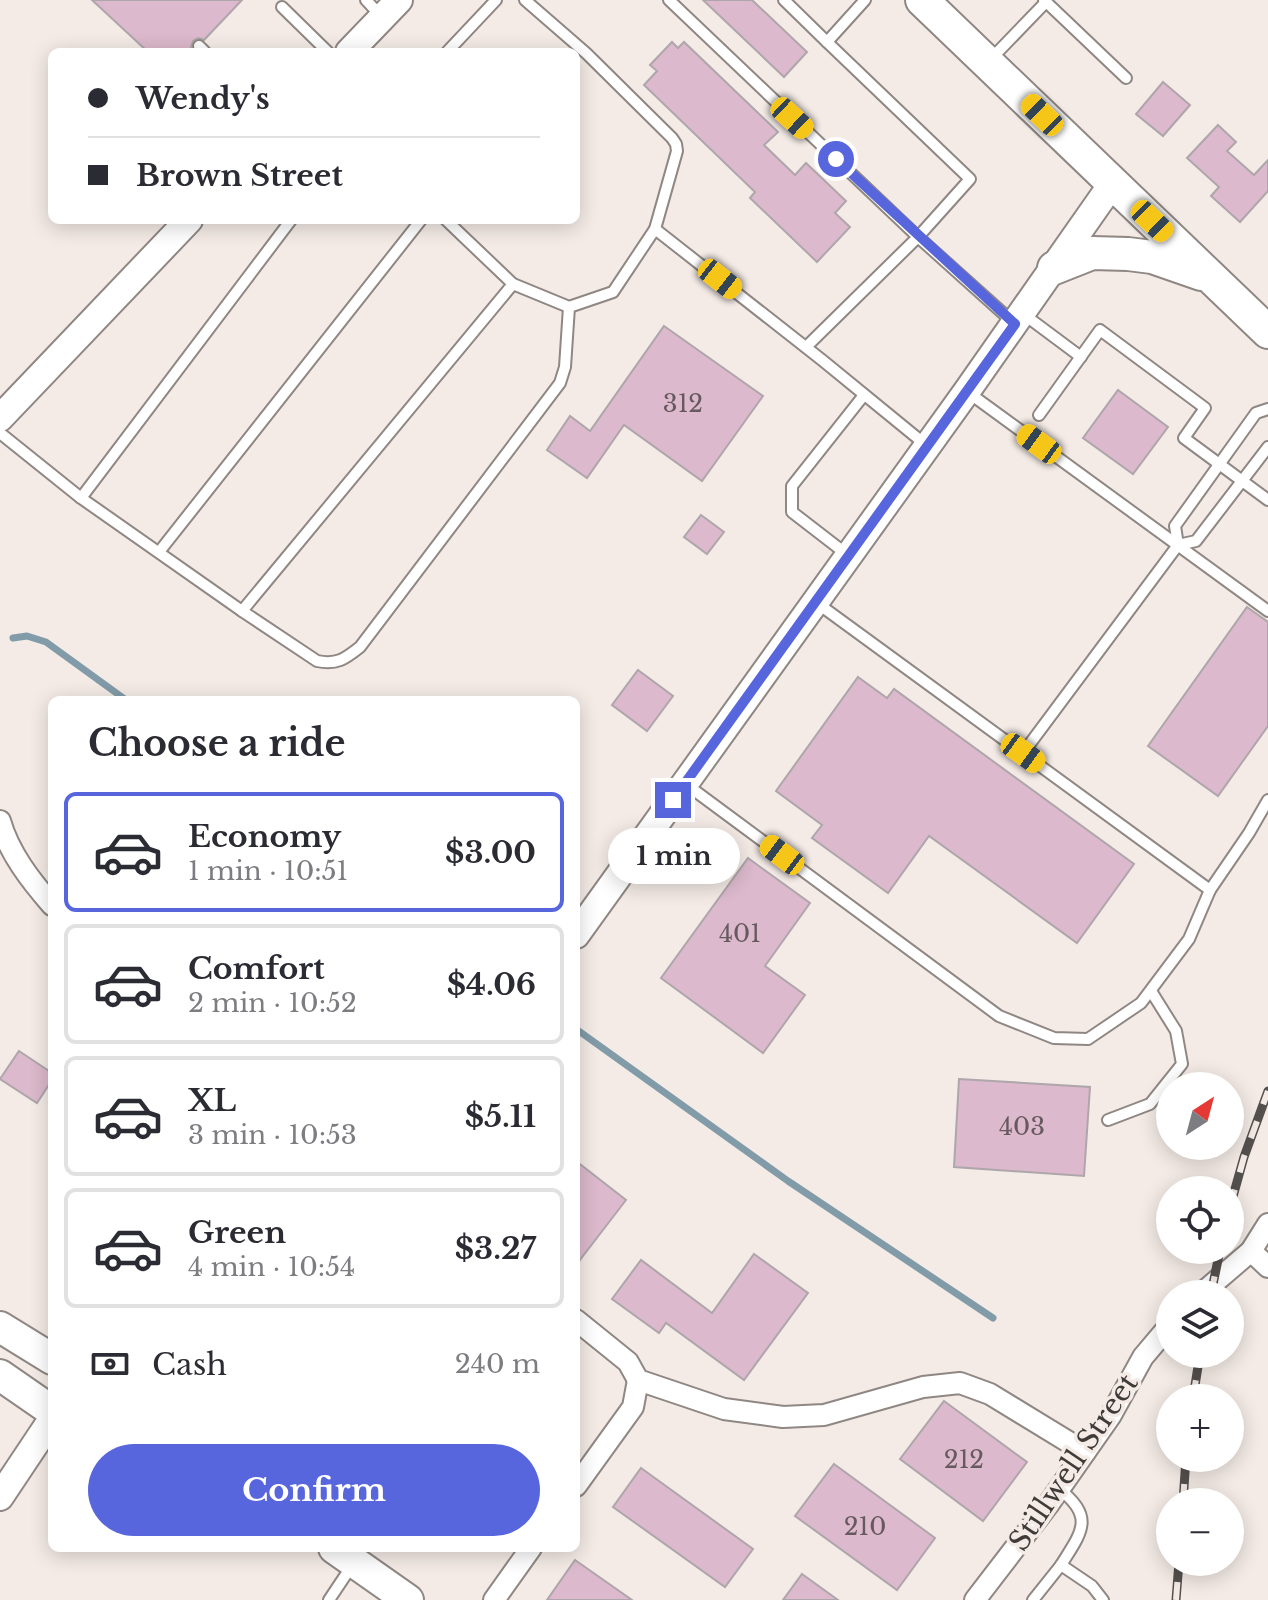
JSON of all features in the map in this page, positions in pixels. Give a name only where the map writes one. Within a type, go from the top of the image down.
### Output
[{"type":"main road","points":[[926,1],[1268,332]]},
{"type":"main road","points":[[1054,268],[1092,253],[1128,254],[1152,257],[1211,278]]},
{"type":"main road","points":[[0,1327],[48,1357]]},
{"type":"main road","points":[[0,1375],[48,1408]]},
{"type":"main road","points":[[344,1555],[408,1600]]},
{"type":"street","points":[[352,48],[383,6]]},
{"type":"street","points":[[580,929],[1019,319],[1112,184]]},
{"type":"street","points":[[0,418],[185,224]]},
{"type":"street","points":[[0,821],[18,861],[48,900]]},
{"type":"street","points":[[1217,1280],[1251,1251],[1268,1224]]},
{"type":"street","points":[[1251,1251],[1268,1267]]},
{"type":"street","points":[[580,1323],[628,1362],[638,1380],[633,1407],[580,1480]]},
{"type":"street","name":"Stillwell Street","points":[[975,1600],[1111,1415],[1143,1357],[1156,1342]]},
{"type":"street","points":[[638,1380],[724,1409],[783,1417],[824,1415],[923,1387],[960,1383],[990,1394],[1085,1452]]},
{"type":"street","points":[[0,1497],[48,1425]]},
{"type":"street","points":[[494,1600],[528,1552]]},
{"type":"lane","points":[[451,48],[496,0]]},
{"type":"lane","points":[[450,224],[513,284],[569,307],[613,292],[655,229],[677,151],[676,144],[586,53],[525,0]]},
{"type":"lane","points":[[669,0],[918,237],[1019,319],[1081,357]]},
{"type":"lane","points":[[784,0],[970,179],[918,237],[806,347]]},
{"type":"lane","points":[[827,42],[865,0]]},
{"type":"lane","points":[[987,63],[1045,1],[1126,78]]},
{"type":"lane","points":[[282,7],[324,48]]},
{"type":"lane","points":[[81,498],[288,224]]},
{"type":"lane","points":[[159,552],[418,224]]},
{"type":"lane","points":[[655,229],[928,446]]},
{"type":"lane","points":[[242,611],[513,284]]},
{"type":"lane","points":[[0,433],[81,498],[242,611],[317,661],[329,663],[346,659],[360,647],[560,383],[565,367],[569,307]]},
{"type":"lane","points":[[1039,415],[1100,330],[1205,408],[1184,438],[1268,500]]},
{"type":"lane","points":[[967,391],[1268,611]]},
{"type":"lane","points":[[849,556],[792,512],[792,486],[864,395]]},
{"type":"lane","points":[[1178,545],[1175,526],[1256,413],[1268,409]]},
{"type":"lane","points":[[1023,753],[1178,545],[1196,541],[1268,447]]},
{"type":"lane","points":[[816,602],[1210,890]]},
{"type":"lane","points":[[685,783],[999,1016],[1054,1038],[1088,1039],[1141,1003],[1151,991],[1189,939],[1210,890],[1268,800]]},
{"type":"lane","points":[[1108,1120],[1150,1104],[1182,1064],[1176,1031],[1151,991]]},
{"type":"lane","points":[[1033,1600],[1081,1533],[1081,1512],[1059,1489]]},
{"type":"lane","points":[[329,1600],[344,1555]]},
{"type":"lane","points":[[1061,1565],[1092,1586],[1103,1600]]},
{"type":"building","points":[[92,0],[242,0],[204,40],[198,38],[193,41],[191,48],[144,48]]},
{"type":"building","points":[[703,0],[752,0],[807,52],[784,77]]},
{"type":"building","points":[[672,42],[678,48],[684,42],[778,132],[764,145],[795,175],[806,163],[846,201],[835,213],[850,227],[817,262],[750,198],[755,192],[644,85],[657,71],[650,65]]},
{"type":"building","points":[[1163,82],[1190,105],[1163,136],[1136,114]]},
{"type":"building","points":[[1218,125],[1236,142],[1227,151],[1254,175],[1268,160],[1268,191],[1240,222],[1211,196],[1219,187],[1187,158]]},
{"type":"building","points":[[664,326],[763,396],[702,481],[624,425],[587,478],[547,450],[570,416],[590,431]]},
{"type":"building","points":[[1118,390],[1168,427],[1133,474],[1083,438]]},
{"type":"building","points":[[701,515],[724,532],[707,554],[684,537]]},
{"type":"building","points":[[1247,607],[1268,622],[1268,726],[1218,796],[1148,746]]},
{"type":"building","points":[[638,670],[673,696],[647,731],[612,705]]},
{"type":"building","points":[[858,677],[887,698],[894,689],[1134,864],[1077,943],[929,836],[888,893],[812,838],[822,825],[776,791]]},
{"type":"building","points":[[748,858],[810,903],[765,966],[805,995],[763,1053],[661,978]]},
{"type":"building","points":[[19,1051],[48,1070],[48,1086],[37,1103],[0,1079]]},
{"type":"building","points":[[959,1079],[1090,1087],[1084,1176],[954,1167]]},
{"type":"building","points":[[580,1164],[626,1200],[580,1260]]},
{"type":"building","points":[[754,1254],[808,1293],[744,1380],[666,1323],[659,1333],[612,1299],[641,1260],[712,1313]]},
{"type":"building","points":[[944,1401],[1027,1462],[983,1521],[900,1459]]},
{"type":"building","points":[[834,1464],[935,1538],[897,1590],[795,1516]]},
{"type":"building","points":[[641,1468],[753,1549],[725,1587],[613,1507]]},
{"type":"building","points":[[575,1560],[632,1600],[547,1600]]},
{"type":"building","points":[[802,1574],[838,1600],[783,1600]]},
{"type":"waterway","points":[[13,638],[27,636],[46,642],[120,696]]},
{"type":"waterway","points":[[580,1032],[788,1181],[993,1318]]},
{"type":"railway","points":[[1239,1176],[1268,1091]]},
{"type":"railway","points":[[1214,1280],[1217,1264]]},
{"type":"railway","points":[[1195,1384],[1198,1368]]},
{"type":"railway","points":[[1184,1488],[1185,1472]]},
{"type":"railway","points":[[1176,1600],[1178,1576]]},
{"type":"route","points":[[673,800],[1015,324],[836,159]]}]
